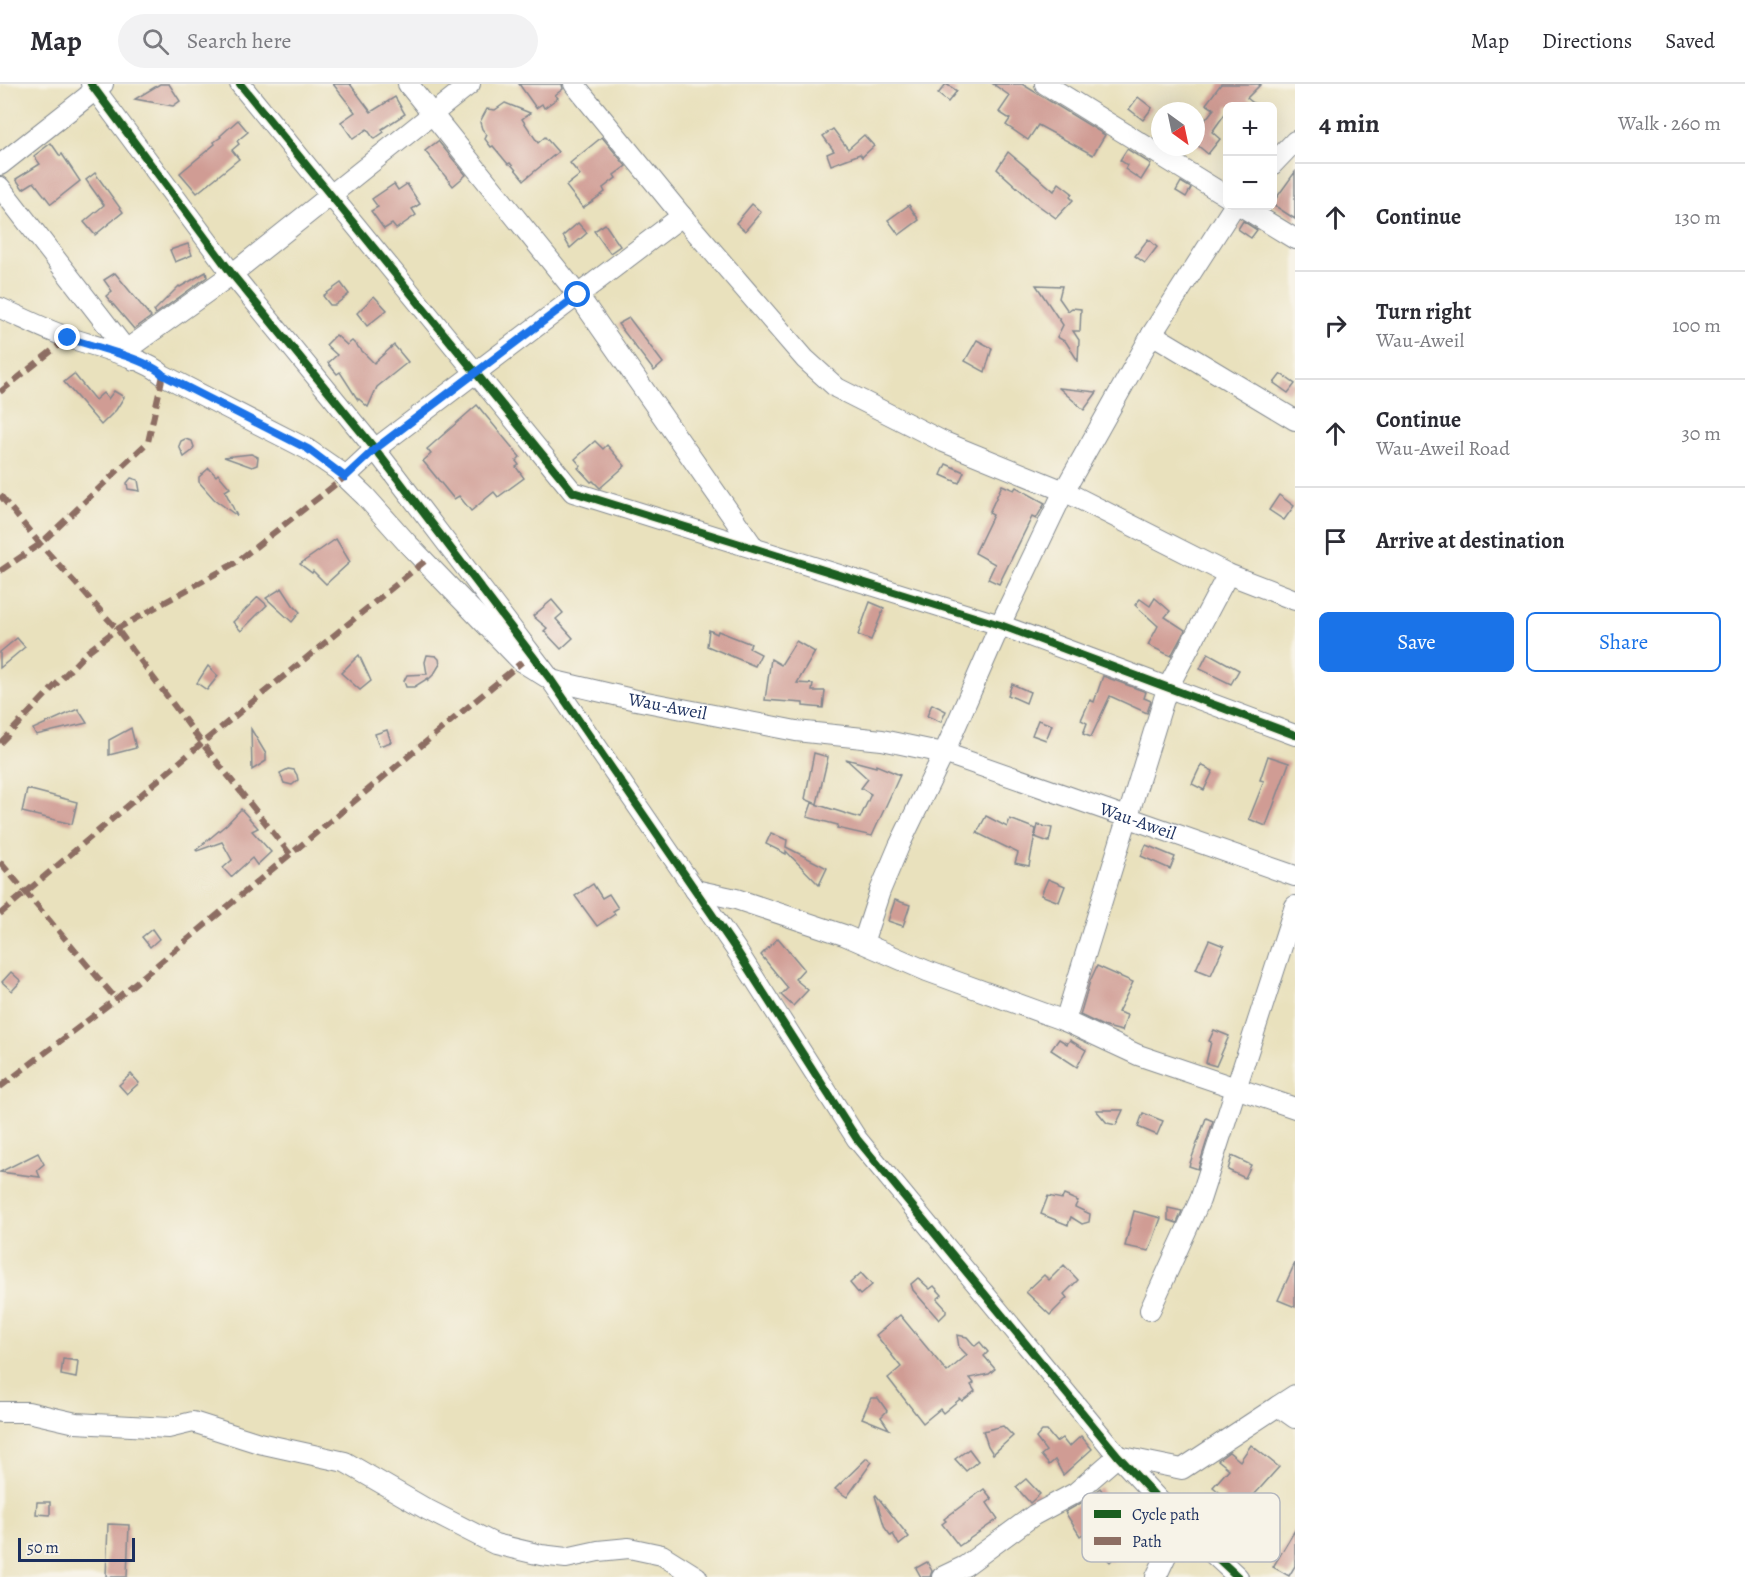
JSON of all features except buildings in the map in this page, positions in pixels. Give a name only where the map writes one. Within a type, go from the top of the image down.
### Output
[{"type":"street","points":[[240,84],[573,492],[1000,625],[1295,735]]},
{"type":"street","points":[[408,84],[578,295],[755,549]]},
{"type":"street","points":[[0,187],[130,355],[470,84]]},
{"type":"street","points":[[574,84],[682,216],[805,359],[837,388],[944,442],[1064,491],[1228,574],[1295,600]]},
{"type":"street","points":[[1045,84],[1223,195]]},
{"type":"street","points":[[0,165],[96,86],[232,274],[375,449],[551,680],[735,948],[857,1139],[1118,1456],[1152,1493]]},
{"type":"street","points":[[1277,160],[1295,141]]},
{"type":"street","points":[[863,943],[887,873],[945,753],[1000,625],[1064,491],[1152,334],[1231,210]]},
{"type":"street","points":[[1248,210],[1295,239]]},
{"type":"street","points":[[345,477],[375,449],[682,216]]},
{"type":"street","name":"Wau-Aweil","points":[[0,308],[60,335],[130,355],[163,375],[308,449],[345,477],[522,662],[551,680],[636,700],[796,731],[882,740],[945,753],[1295,876]]},
{"type":"street","points":[[1152,334],[1295,420]]},
{"type":"street","points":[[1065,1021],[1167,689],[1228,574]]},
{"type":"street","points":[[695,890],[736,899],[863,943],[927,971],[1065,1021],[1138,1054],[1236,1090],[1295,1108]]},
{"type":"street","points":[[1150,1310],[1200,1200],[1295,906]]},
{"type":"street","points":[[1118,1456],[1182,1469],[1295,1395]]},
{"type":"street","points":[[1278,1406],[1295,1418]]},
{"type":"street","points":[[0,1412],[28,1412],[75,1423],[168,1428],[193,1422],[259,1443],[345,1462],[428,1510],[495,1544],[566,1558],[598,1551],[629,1548],[662,1555],[697,1577]]},
{"type":"street","points":[[942,1577],[965,1566],[1034,1515],[1075,1493],[1118,1456]]},
{"type":"street","points":[[1156,1577],[1163,1562]]},
{"type":"street","points":[[1222,1562],[1238,1577]]},
{"type":"marked path","points":[[0,392],[68,338]]},
{"type":"marked path","points":[[0,571],[40,544],[148,442],[163,375]]},
{"type":"marked path","points":[[0,743],[87,652],[117,629],[235,563],[345,477]]},
{"type":"marked path","points":[[0,495],[40,544],[117,629],[202,743],[290,854]]},
{"type":"marked path","points":[[0,914],[202,743],[425,561]]},
{"type":"marked path","points":[[0,1087],[116,999],[522,662]]},
{"type":"marked path","points":[[0,862],[116,999]]},
{"type":"cycle path","points":[[91,84],[232,274],[375,449],[551,680],[735,948],[857,1139],[1118,1456],[1152,1493]]},
{"type":"cycle path","points":[[240,84],[573,492],[1000,625],[1295,735]]},
{"type":"cycle path","points":[[1222,1562],[1238,1577]]},
{"type":"route","points":[[68,338],[158,370],[163,375],[308,449],[345,477],[375,449],[578,295]]}]
